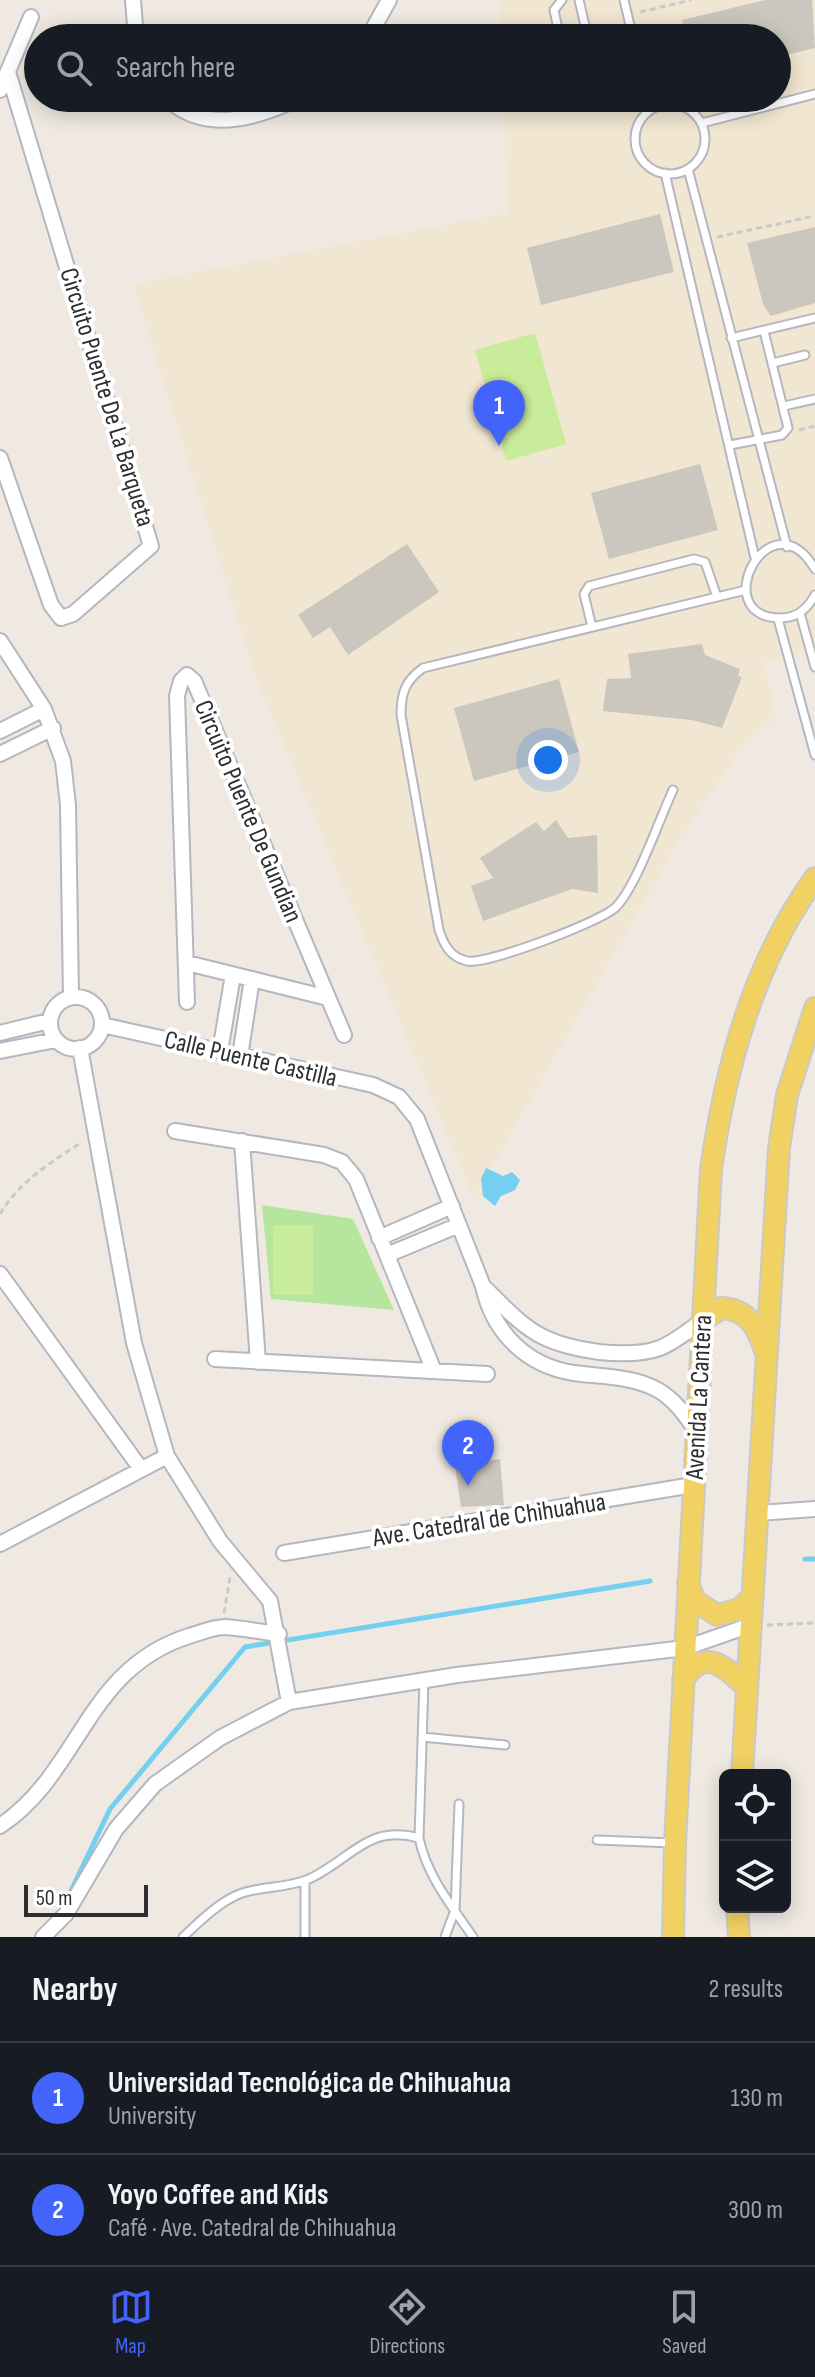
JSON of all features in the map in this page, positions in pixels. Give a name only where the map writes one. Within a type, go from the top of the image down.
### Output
[{"type":"main road","name":"Avenida La Cantera","points":[[673,1937],[683,1680],[711,1169],[728,1074],[769,955],[815,878]]},
{"type":"main road","points":[[742,1769],[779,1148],[787,1095],[815,1008]]},
{"type":"main road","points":[[702,1321],[721,1308],[741,1312],[755,1326],[767,1357]]},
{"type":"main road","points":[[688,1583],[695,1601],[717,1615],[740,1609],[752,1597]]},
{"type":"main road","points":[[683,1680],[691,1668],[703,1662],[715,1662],[747,1688]]},
{"type":"main road","points":[[737,1913],[739,1937]]},
{"type":"street","points":[[133,0],[135,24]]},
{"type":"street","points":[[376,24],[389,0]]},
{"type":"street","points":[[28,24],[31,17]]},
{"type":"street","points":[[0,90],[24,34]]},
{"type":"street","name":"Circuito Puente De La Barqueta","points":[[1,463],[51,605],[61,618],[73,614],[151,546],[8,72]]},
{"type":"street","points":[[190,112],[197,116],[229,120],[265,112]]},
{"type":"street","points":[[0,641],[44,709],[63,761],[68,805],[71,997]]},
{"type":"street","name":"Circuito Puente De Gundian","points":[[187,1002],[177,696],[181,681],[187,675],[194,681],[344,1035]]},
{"type":"street","points":[[0,731],[44,709]]},
{"type":"street","points":[[0,754],[53,728]]},
{"type":"street","points":[[187,963],[328,998]]},
{"type":"street","points":[[220,1051],[233,975]]},
{"type":"street","points":[[240,1056],[252,979]]},
{"type":"street","points":[[71,997],[90,1001],[99,1011],[102,1025],[97,1037],[80,1048],[67,1047],[56,1040],[49,1021],[58,1003],[71,997]]},
{"type":"street","points":[[0,1033],[49,1021]]},
{"type":"street","name":"Calle Puente Castilla","points":[[102,1025],[373,1085],[399,1097],[417,1119],[452,1206]]},
{"type":"street","points":[[0,1051],[56,1040]]},
{"type":"street","points":[[80,1048],[134,1343],[167,1456],[199,1510],[270,1601],[279,1634],[289,1702]]},
{"type":"street","points":[[175,1131],[324,1155],[342,1162],[356,1179],[434,1371]]},
{"type":"street","points":[[242,1141],[258,1362]]},
{"type":"street","points":[[379,1238],[452,1206],[496,1325],[522,1352],[554,1368],[613,1377],[656,1389],[677,1405],[696,1430]]},
{"type":"street","points":[[387,1255],[459,1225]]},
{"type":"street","points":[[0,1274],[141,1469]]},
{"type":"street","points":[[483,1286],[516,1319],[544,1339],[560,1346],[615,1354],[647,1352],[664,1347],[702,1321]]},
{"type":"street","points":[[613,1377],[615,1354]]},
{"type":"street","points":[[215,1359],[487,1374]]},
{"type":"street","points":[[0,1544],[167,1456]]},
{"type":"street","name":"Ave. Catedral de Chihuahua","points":[[284,1553],[693,1485]]},
{"type":"street","points":[[758,1513],[815,1509]]},
{"type":"street","points":[[57,1937],[66,1914],[116,1829],[155,1784],[207,1746],[289,1702],[424,1680],[685,1648],[751,1625]]},
{"type":"street","points":[[0,1826],[39,1791],[121,1674],[158,1648],[222,1627],[279,1634]]},
{"type":"street","points":[[43,1937],[66,1914]]},
{"type":"lane","points":[[557,24],[554,10],[562,0]]},
{"type":"lane","points":[[579,0],[585,24]]},
{"type":"lane","points":[[624,0],[630,24]]},
{"type":"lane","points":[[791,100],[815,94]]},
{"type":"lane","points":[[651,112],[637,130],[637,149],[647,165],[665,173],[688,169],[696,163],[705,144],[702,123],[689,112]]},
{"type":"lane","points":[[702,123],[745,112]]},
{"type":"lane","points":[[688,169],[787,547]]},
{"type":"lane","points":[[665,173],[755,558]]},
{"type":"lane","points":[[731,338],[815,318]]},
{"type":"lane","points":[[730,445],[787,431],[784,406],[764,331]]},
{"type":"lane","points":[[773,363],[805,355]]},
{"type":"lane","points":[[784,406],[815,399]]},
{"type":"lane","points":[[815,569],[809,558],[787,547],[775,547],[755,558],[745,579],[746,590],[757,610],[778,619],[800,613],[815,595]]},
{"type":"lane","points":[[592,627],[584,594],[589,586],[679,562],[699,558],[705,562],[717,597]]},
{"type":"lane","points":[[673,790],[624,896],[604,916],[471,962],[450,952],[439,930],[401,715],[405,684],[423,668],[746,590]]},
{"type":"lane","points":[[800,613],[815,667]]},
{"type":"lane","points":[[778,619],[815,755]]},
{"type":"lane","points":[[424,1680],[419,1838],[424,1861],[473,1937]]},
{"type":"lane","points":[[422,1737],[505,1745]]},
{"type":"lane","points":[[445,1937],[455,1910],[459,1804]]},
{"type":"lane","points":[[183,1937],[241,1893],[305,1881],[373,1838],[398,1832],[419,1838]]},
{"type":"lane","points":[[597,1840],[675,1843]]},
{"type":"lane","points":[[305,1881],[305,1937]]},
{"type":"path","points":[[627,14],[691,0]]},
{"type":"path","points":[[706,240],[815,216]]},
{"type":"path","points":[[0,1214],[13,1193],[40,1170],[96,1134]]},
{"type":"path","points":[[222,1627],[233,1557]]},
{"type":"path","points":[[751,1625],[815,1623]]},
{"type":"shaded area","points":[[498,0],[815,0],[815,651],[764,663],[776,717],[742,748],[684,832],[474,1198],[255,676],[133,284],[508,213],[504,112],[791,112],[791,24],[499,24]]},
{"type":"green space","points":[[535,333],[566,444],[506,461],[475,350]]},
{"type":"green space","points":[[262,1205],[353,1219],[394,1310],[271,1299]]},
{"type":"green space","points":[[273,1225],[313,1225],[313,1295],[273,1295]]},
{"type":"water","points":[[486,1168],[503,1176],[512,1172],[520,1180],[515,1190],[501,1196],[495,1206],[483,1196],[481,1179]]},
{"type":"building","points":[[765,0],[812,0],[815,48],[791,54],[791,24],[683,24],[682,20]]},
{"type":"building","points":[[660,214],[674,272],[541,305],[527,248]]},
{"type":"building","points":[[815,227],[815,303],[771,316],[763,304],[747,243]]},
{"type":"building","points":[[700,464],[718,530],[609,559],[591,493]]},
{"type":"building","points":[[407,544],[439,592],[348,655],[330,627],[313,638],[298,615]]},
{"type":"building","points":[[702,644],[705,655],[740,669],[738,676],[742,677],[722,728],[692,720],[603,711],[607,679],[631,678],[628,654]]},
{"type":"building","points":[[559,679],[579,752],[474,781],[454,708]]},
{"type":"building","points":[[556,820],[568,838],[597,835],[598,893],[572,889],[483,921],[471,886],[493,878],[480,858],[536,822],[544,831]]},
{"type":"building","points":[[500,1459],[504,1505],[461,1507],[455,1466]]},
{"type":"waterway","points":[[805,1559],[815,1559]]},
{"type":"waterway","points":[[68,1897],[110,1809],[245,1647],[650,1581]]},
{"type":"place","name":"Universidad Tecnológica de Chihuahua","points":[[499,446]]},
{"type":"place","name":"Yoyo Coffee and Kids","points":[[468,1486]]}]
